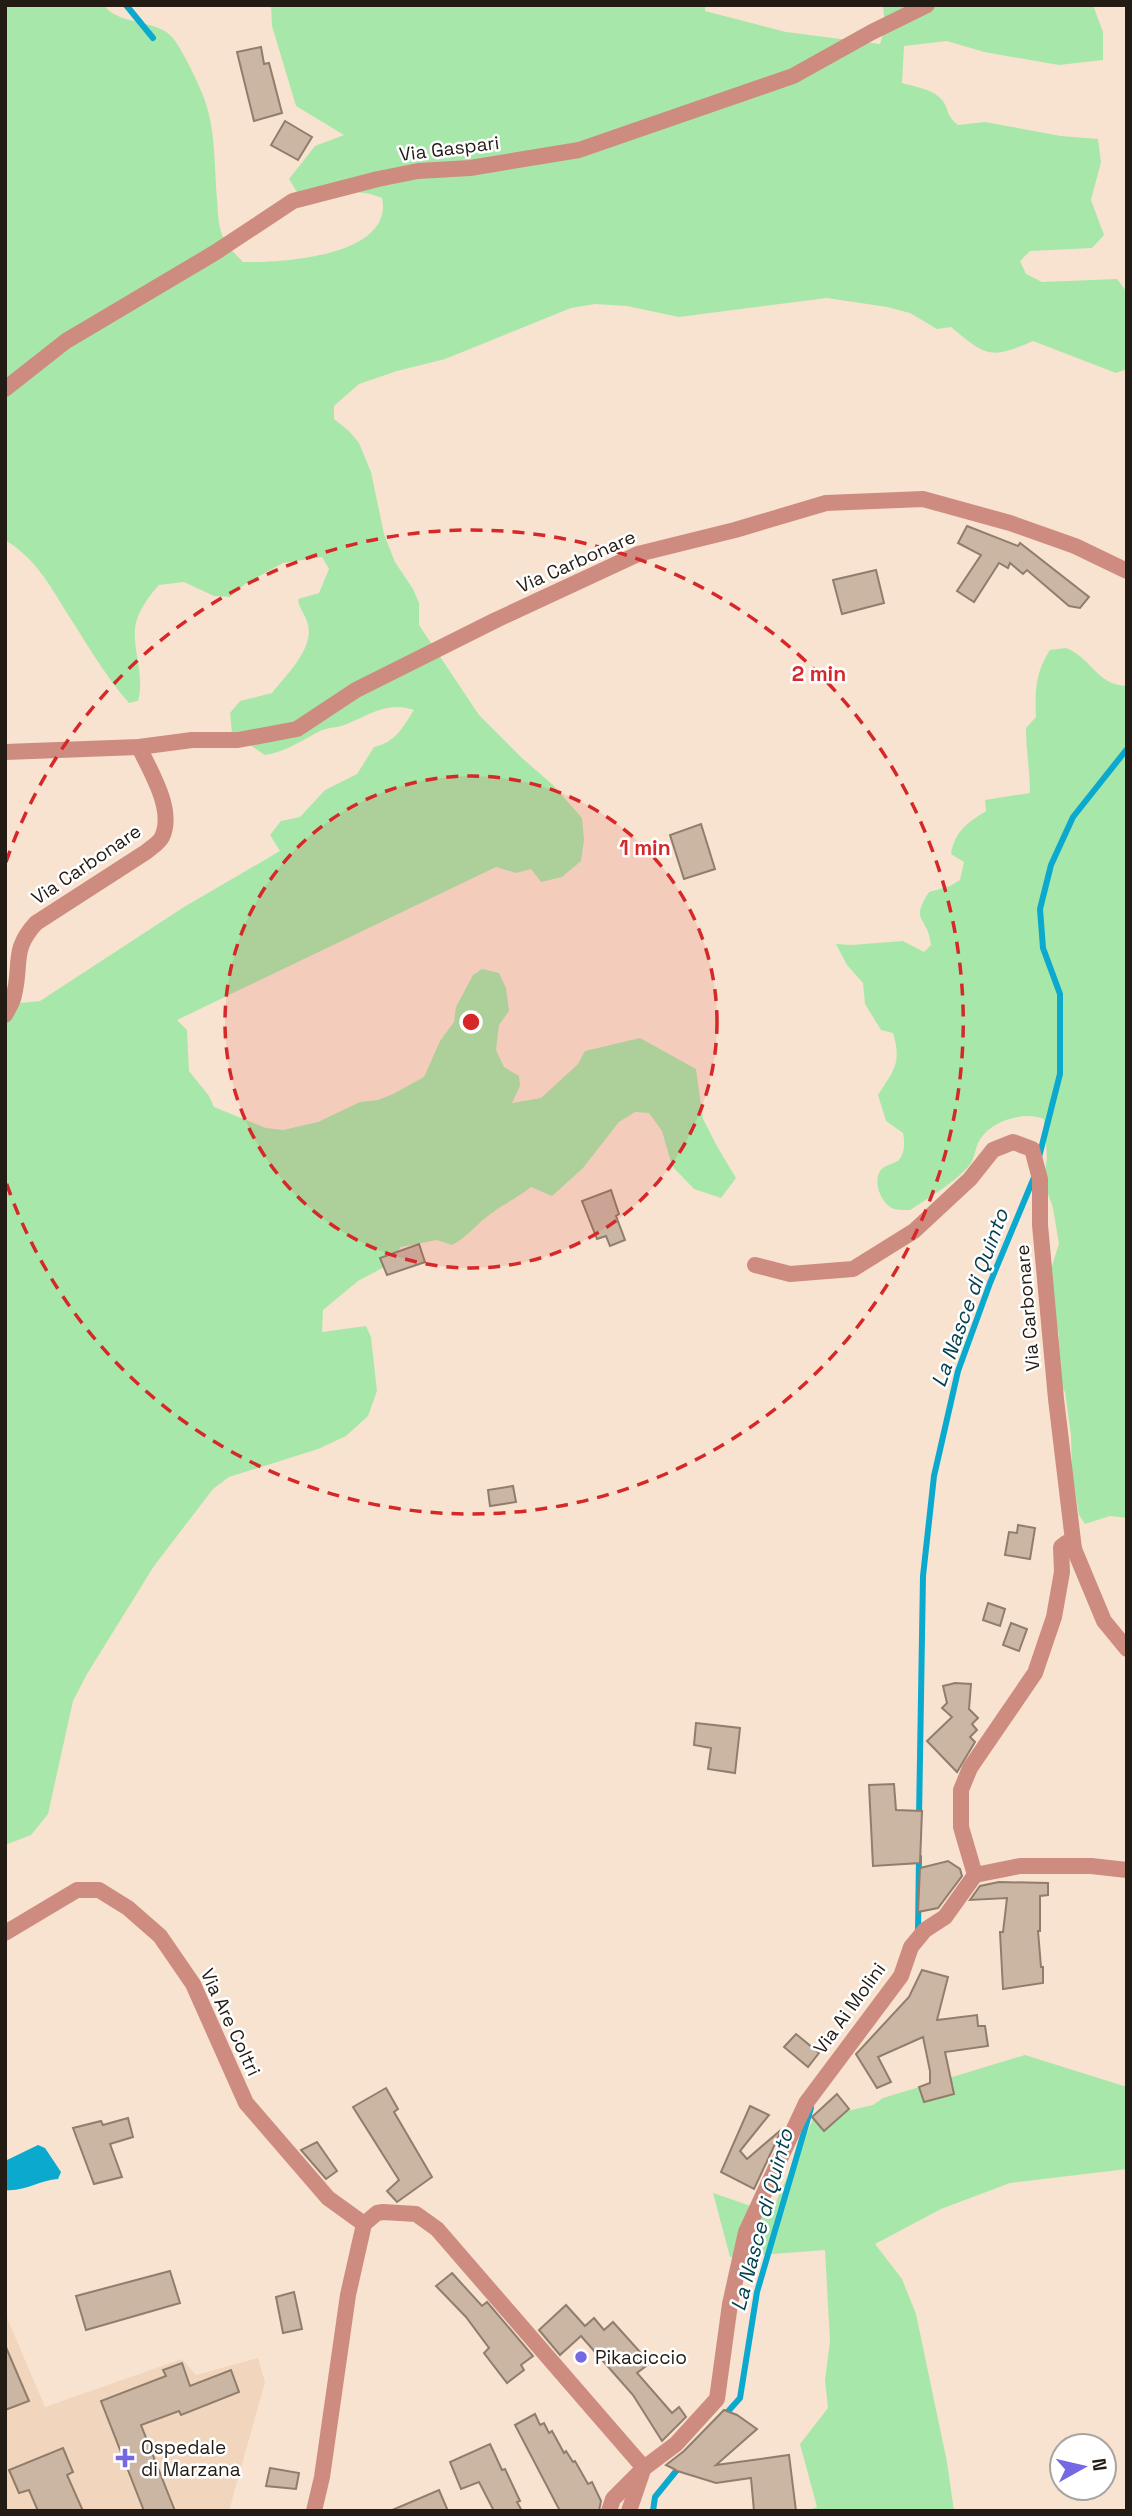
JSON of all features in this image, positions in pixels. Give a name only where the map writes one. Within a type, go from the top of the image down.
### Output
[{"type":"street","name":"Via Gaspari","points":[[5,389],[66,341],[216,252],[293,201],[405,174],[470,168],[579,150],[793,76],[927,5]]},
{"type":"street","name":"Via Carbonare","points":[[5,752],[139,747],[192,740],[238,740],[297,729],[368,684],[496,620],[638,554],[826,503],[923,499],[1010,523],[1075,546],[1127,571]]},
{"type":"street","name":"Via Carbonare","points":[[5,1015],[14,996],[18,954],[25,935],[36,923],[146,852],[162,838],[165,822],[163,799],[139,747]]},
{"type":"street","name":"Via Carbonare","points":[[755,1265],[790,1274],[853,1269],[914,1231],[970,1179],[993,1150],[1013,1143],[1032,1149],[1040,1178],[1040,1225],[1056,1399],[1074,1549],[1104,1621],[1127,1649]]},
{"type":"street","points":[[1074,1549],[1066,1543],[1061,1547],[1062,1572],[1054,1617],[1035,1673],[970,1768],[961,1790],[961,1827],[975,1875],[1020,1866],[1091,1866],[1127,1870]]},
{"type":"street","name":"Via Ai Molini","points":[[609,2511],[613,2499],[644,2468],[676,2444],[717,2399],[730,2304],[746,2232],[806,2103],[901,1976],[911,1947],[925,1930],[945,1917],[975,1875]]},
{"type":"street","name":"Via Are Coltri","points":[[5,1933],[77,1891],[99,1890],[128,1908],[160,1936],[193,1984],[246,2103],[328,2198],[364,2224]]},
{"type":"street","points":[[314,2511],[322,2477],[348,2295],[364,2224],[377,2213],[416,2214],[437,2229],[644,2468],[629,2511]]},
{"type":"shaded area","name":"Ospedale di Marzana","points":[[5,2313],[45,2407],[182,2359],[196,2375],[258,2358],[265,2382],[229,2511],[5,2511]]},
{"type":"green space","points":[[5,5],[104,5],[117,16],[156,27],[171,36],[188,63],[207,106],[214,145],[218,210],[223,236],[243,262],[261,262],[307,257],[354,244],[371,233],[381,217],[382,198],[352,192],[300,197],[289,179],[315,146],[344,135],[296,106],[272,26],[271,5],[705,5],[705,11],[786,32],[880,44],[885,27],[883,5],[1093,5],[1103,32],[1103,60],[1059,65],[984,52],[947,41],[904,46],[902,83],[936,94],[958,125],[985,122],[1061,136],[1098,139],[1101,162],[1091,200],[1104,235],[1092,248],[1030,251],[1020,261],[1026,274],[1042,282],[1117,279],[1127,292],[1127,369],[1116,373],[1033,341],[1007,351],[989,352],[973,344],[951,327],[937,329],[910,313],[827,298],[679,317],[627,306],[595,304],[571,308],[445,359],[359,384],[334,406],[334,419],[359,443],[371,472],[384,534],[395,562],[419,603],[419,625],[479,715],[553,785],[582,818],[584,840],[581,861],[562,877],[541,882],[531,869],[516,873],[496,867],[177,1020],[187,1030],[189,1071],[209,1096],[214,1107],[266,1128],[283,1130],[318,1122],[360,1102],[378,1100],[393,1094],[424,1077],[440,1041],[454,1022],[456,1007],[473,975],[482,969],[499,973],[506,988],[509,1011],[499,1025],[496,1050],[504,1067],[519,1076],[520,1086],[512,1103],[541,1098],[578,1064],[585,1051],[640,1038],[696,1069],[703,1119],[736,1178],[721,1198],[694,1189],[672,1166],[662,1131],[649,1113],[635,1112],[619,1122],[583,1168],[552,1196],[531,1187],[452,1245],[437,1240],[401,1247],[386,1266],[358,1281],[323,1310],[322,1332],[366,1326],[371,1337],[377,1391],[368,1416],[346,1436],[318,1449],[229,1477],[213,1489],[154,1566],[73,1701],[48,1814],[31,1835],[5,1845],[5,999],[18,1003],[40,1001],[184,907],[280,851],[270,835],[281,821],[300,817],[325,790],[357,774],[374,747],[393,738],[414,710],[396,707],[380,710],[344,725],[320,731],[287,748],[265,755],[232,733],[230,713],[240,701],[272,693],[303,653],[309,634],[298,599],[319,593],[329,569],[322,557],[283,563],[245,584],[230,597],[214,596],[184,582],[159,585],[144,605],[136,622],[140,692],[138,701],[129,703],[104,671],[40,572],[25,555],[5,540]]},
{"type":"green space","points":[[1066,648],[1075,652],[1108,681],[1127,686],[1127,1518],[1110,1516],[1085,1524],[1079,1515],[1065,1392],[1059,1382],[1055,1351],[1059,1335],[1053,1315],[1049,1275],[1059,1244],[1053,1208],[1044,1182],[1047,1156],[1044,1119],[1019,1117],[993,1126],[979,1142],[970,1165],[947,1185],[910,1210],[896,1209],[885,1203],[879,1193],[878,1176],[884,1167],[899,1160],[904,1140],[903,1133],[886,1121],[878,1095],[895,1066],[896,1043],[893,1033],[881,1030],[865,1004],[863,983],[847,965],[836,944],[903,941],[924,952],[931,945],[920,909],[929,892],[960,880],[964,862],[951,854],[955,839],[968,824],[986,811],[985,800],[1030,793],[1026,728],[1036,717],[1039,674],[1050,650]]},
{"type":"green space","points":[[1025,2055],[1127,2087],[1127,2169],[1010,2183],[941,2209],[875,2244],[902,2279],[916,2314],[947,2462],[954,2511],[806,2511],[817,2507],[800,2444],[828,2408],[825,2380],[830,2341],[825,2250],[730,2257],[713,2193],[771,2213],[813,2119],[873,2105],[883,2098]]},
{"type":"water","points":[[38,2145],[45,2148],[61,2172],[58,2179],[5,2190],[5,2161]]},
{"type":"building","points":[[261,47],[264,64],[269,63],[282,113],[254,121],[237,52]]},
{"type":"building","points":[[285,121],[312,137],[298,160],[271,145]]},
{"type":"building","points":[[967,526],[1018,546],[1020,543],[1089,597],[1080,608],[1069,606],[1027,570],[1023,574],[1010,563],[1008,568],[999,563],[974,602],[957,591],[981,555],[958,543]]},
{"type":"building","points":[[876,570],[884,603],[842,614],[833,580]]},
{"type":"building","points":[[701,824],[715,869],[684,879],[670,835]]},
{"type":"building","points":[[611,1190],[619,1214],[616,1216],[625,1240],[610,1246],[606,1236],[597,1239],[582,1201]]},
{"type":"building","points":[[419,1244],[425,1262],[387,1275],[380,1258]]},
{"type":"building","points":[[513,1486],[516,1502],[490,1506],[488,1490]]},
{"type":"building","points":[[1018,1525],[1035,1528],[1030,1559],[1005,1555],[1009,1532],[1017,1533]]},
{"type":"building","points":[[988,1603],[1005,1609],[1000,1626],[983,1620]]},
{"type":"building","points":[[1011,1623],[1027,1629],[1019,1651],[1003,1645]]},
{"type":"building","points":[[955,1683],[971,1684],[969,1709],[978,1718],[972,1724],[977,1730],[970,1737],[975,1742],[957,1772],[927,1741],[952,1717],[942,1708],[947,1703],[943,1686]]},
{"type":"building","points":[[696,1723],[740,1728],[735,1773],[708,1769],[711,1748],[694,1745]]},
{"type":"building","points":[[894,1784],[896,1810],[922,1811],[920,1863],[873,1866],[869,1785]]},
{"type":"building","points":[[948,1861],[960,1869],[962,1876],[938,1908],[918,1912],[920,1868]]},
{"type":"building","points":[[999,1882],[1048,1883],[1048,1895],[1040,1896],[1038,1931],[1043,1983],[1003,1989],[1000,1932],[1003,1932],[1007,1898],[970,1900],[980,1886]]},
{"type":"building","points":[[922,1970],[948,1977],[937,2020],[977,2015],[978,2026],[985,2026],[988,2046],[945,2052],[954,2094],[924,2102],[919,2087],[930,2083],[930,2071],[923,2037],[878,2057],[891,2082],[877,2088],[856,2054],[909,1997]]},
{"type":"building","points":[[796,2034],[819,2053],[808,2067],[784,2047]]},
{"type":"building","points":[[386,2088],[398,2109],[394,2112],[432,2177],[397,2202],[387,2191],[399,2180],[353,2107]]},
{"type":"building","points":[[837,2094],[849,2109],[824,2131],[812,2117]]},
{"type":"building","points":[[750,2106],[769,2115],[740,2151],[747,2159],[782,2129],[754,2189],[721,2172]]},
{"type":"building","points":[[128,2118],[133,2137],[110,2144],[122,2177],[94,2184],[73,2128],[101,2121],[103,2125]]},
{"type":"building","points":[[317,2142],[337,2171],[326,2179],[301,2150]]},
{"type":"building","points":[[170,2271],[180,2303],[86,2330],[76,2296]]},
{"type":"building","points":[[452,2273],[482,2306],[487,2302],[533,2356],[521,2365],[524,2370],[507,2383],[484,2353],[489,2348],[466,2317],[436,2286]]},
{"type":"building","points":[[294,2292],[302,2329],[283,2333],[276,2297]]},
{"type":"building","points":[[566,2305],[585,2326],[594,2318],[604,2330],[613,2322],[650,2363],[637,2373],[672,2413],[679,2407],[686,2417],[662,2441],[633,2395],[581,2336],[560,2355],[539,2330]]},
{"type":"building","points":[[5,2345],[29,2401],[5,2410]]},
{"type":"building","points":[[182,2363],[190,2386],[231,2370],[239,2392],[181,2415],[179,2411],[141,2425],[175,2511],[144,2511],[101,2401],[166,2376],[163,2370]]},
{"type":"building","points":[[724,2410],[737,2415],[757,2429],[716,2465],[789,2455],[796,2511],[754,2511],[751,2478],[716,2483],[666,2465],[684,2451]]},
{"type":"building","points":[[535,2414],[540,2425],[544,2423],[549,2433],[552,2431],[564,2453],[566,2451],[573,2462],[575,2461],[588,2484],[592,2482],[601,2501],[599,2511],[560,2511],[515,2425]]},
{"type":"building","points":[[490,2444],[502,2470],[505,2469],[522,2511],[494,2511],[479,2482],[461,2489],[450,2462]]},
{"type":"building","points":[[63,2448],[73,2472],[67,2475],[83,2511],[38,2511],[29,2490],[19,2493],[9,2470]]},
{"type":"building","points":[[270,2468],[299,2473],[296,2489],[266,2486]]},
{"type":"building","points":[[439,2490],[448,2511],[390,2511]]},
{"type":"waterway","points":[[126,5],[153,38]]},
{"type":"waterway","name":"La Nasce di Quinto","points":[[1039,1157],[1060,1074],[1060,994],[1043,948],[1040,909],[1051,865],[1073,817],[1127,749]]},
{"type":"waterway","name":"La Nasce di Quinto","points":[[919,1818],[923,1576],[934,1476],[958,1371],[990,1283],[1035,1175]]},
{"type":"waterway","name":"La Nasce di Quinto","points":[[918,1932],[919,1857]]},
{"type":"waterway","name":"La Nasce di Quinto","points":[[723,2417],[740,2398],[757,2292],[811,2108]]},
{"type":"waterway","name":"La Nasce di Quinto","points":[[653,2511],[655,2497],[681,2465]]},
{"type":"place","name":"Pikaciccio","points":[[581,2357]]},
{"type":"place","name":"Ospedale di Marzana","points":[[125,2458]]}]
